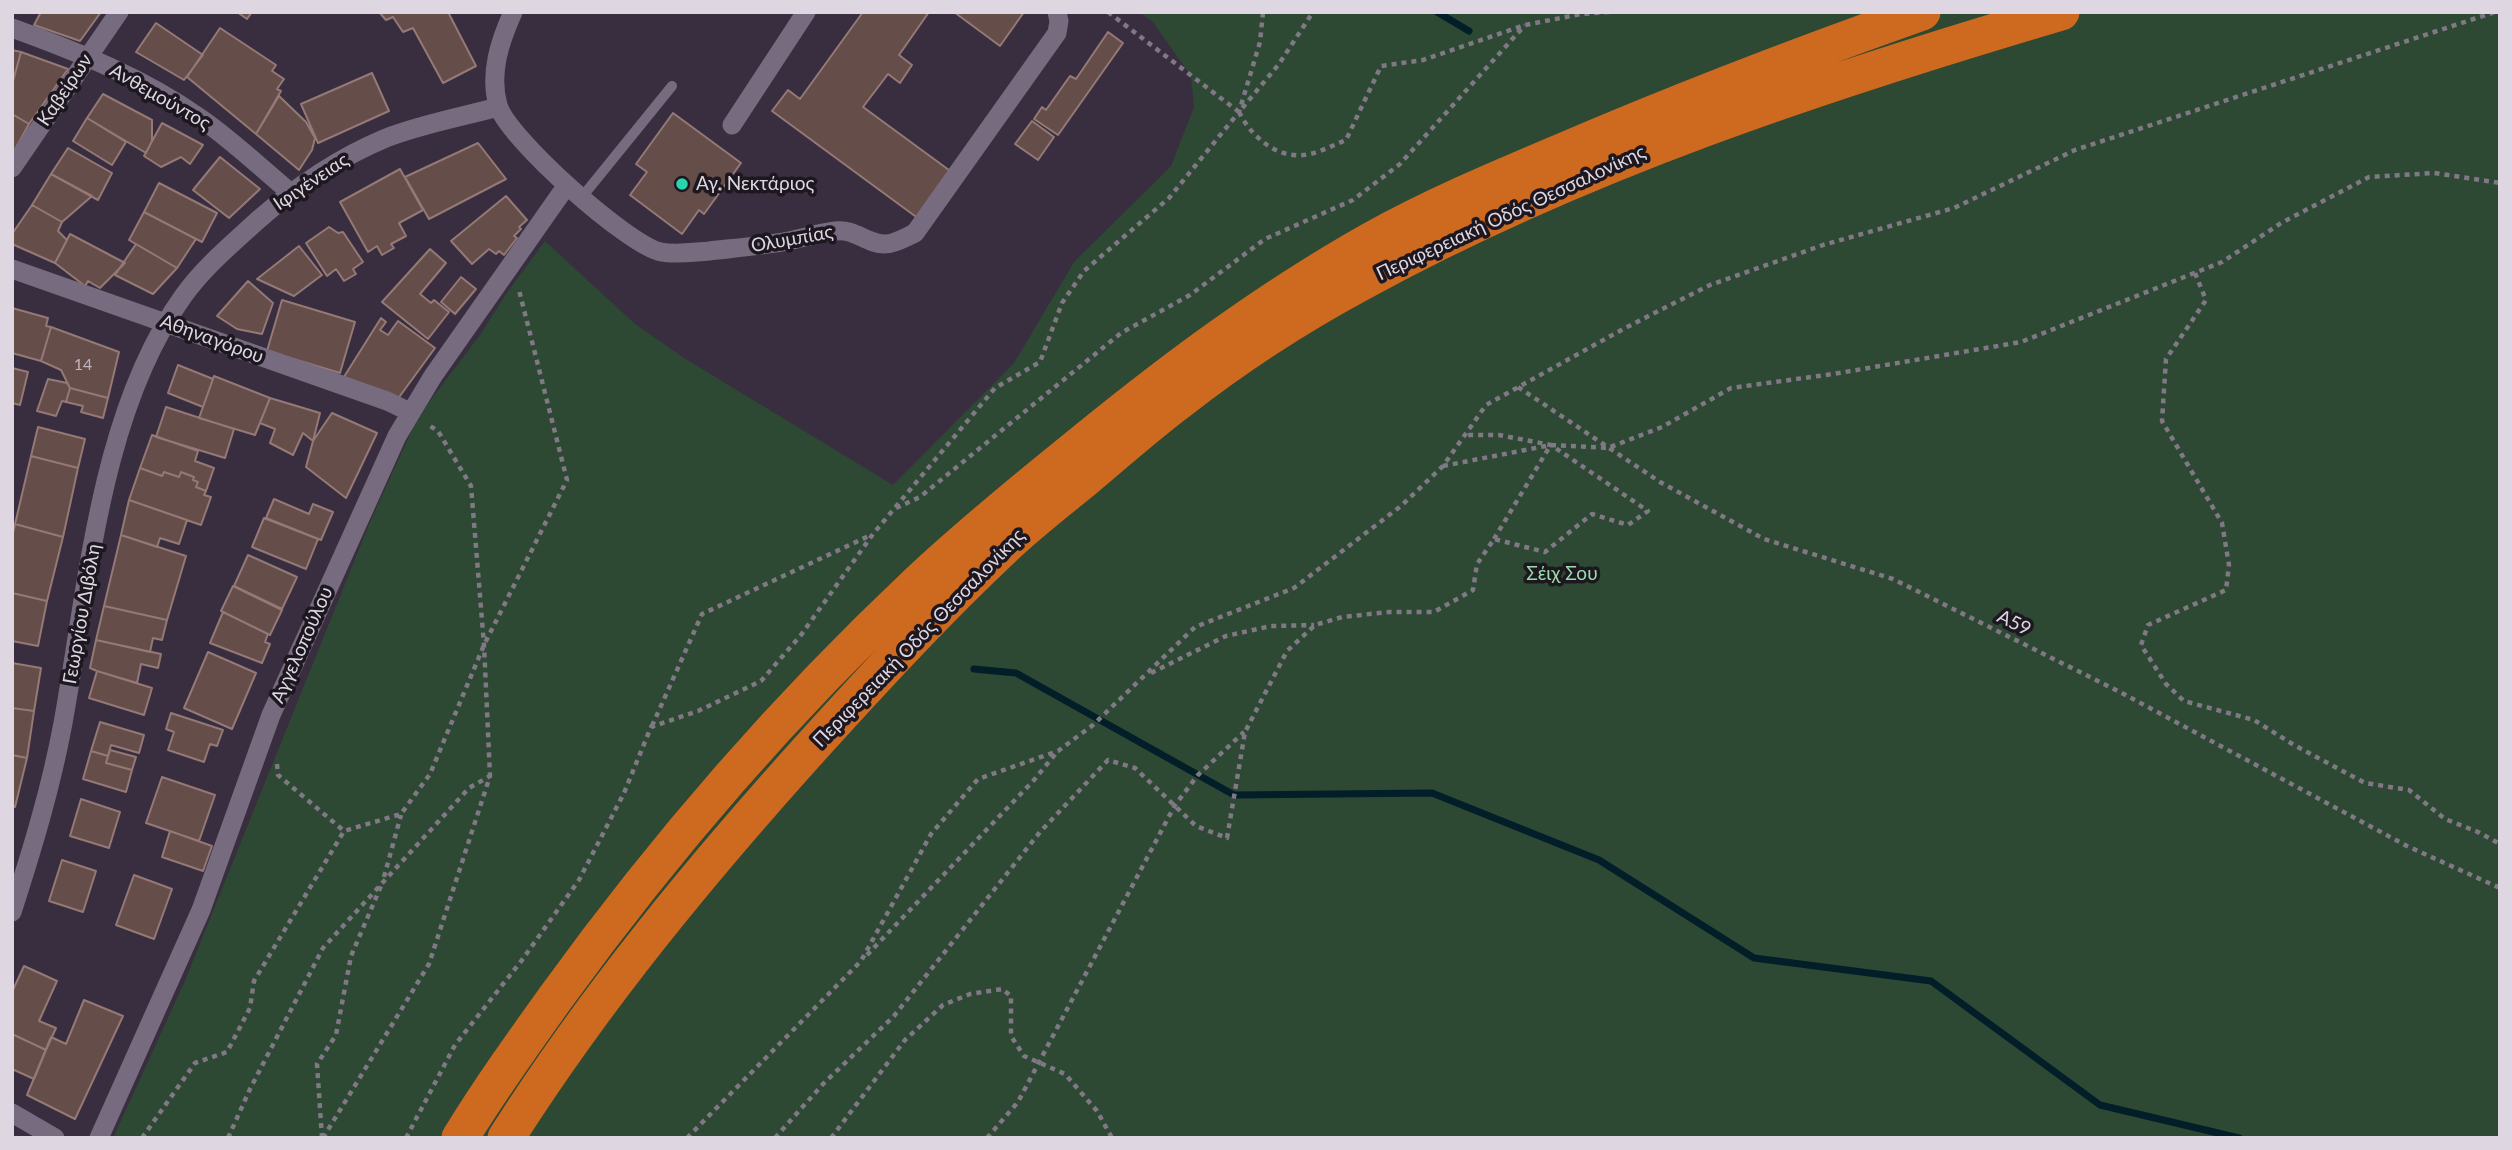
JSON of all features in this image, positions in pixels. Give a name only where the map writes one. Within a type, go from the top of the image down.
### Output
[{"type":"highway","name":"Περιφερειακή Οδός Θεσσαλονίκης","points":[[460,1138],[528,1037],[635,891],[720,789],[800,702],[920,581],[1000,511],[1143,394],[1262,306],[1371,240],[1424,212],[1616,128],[1922,12]]},
{"type":"highway","name":"Περιφερειακή Οδός Θεσσαλονίκης","points":[[506,1138],[550,1070],[629,961],[741,825],[856,698],[1005,546],[1179,400],[1291,324],[1357,285],[1443,240],[1605,166],[1800,95],[2061,12]]},
{"type":"street","name":"Καβείρων","points":[[12,168],[119,12]]},
{"type":"street","points":[[498,107],[495,88],[496,60],[500,42],[513,12]]},
{"type":"street","points":[[732,125],[806,12]]},
{"type":"street","name":"Ολυμπίας","points":[[498,107],[509,126],[532,153],[643,245],[663,253],[756,246],[845,230],[877,243],[897,241],[915,233],[1057,33],[1057,12]]},
{"type":"street","name":"Ανθεμούντος","points":[[12,28],[88,57],[143,84],[199,117],[290,193]]},
{"type":"street","name":"Ιφιγένειας","points":[[166,322],[183,296],[210,265],[290,193],[339,161],[386,138],[498,107]]},
{"type":"street","name":"Αγγελοπούλου","points":[[99,1138],[201,910],[261,739],[410,412],[575,191]]},
{"type":"street","name":"Αθηναγόρου","points":[[12,269],[387,401],[410,412]]},
{"type":"street","name":"Γεωργίου Διβόλη","points":[[12,912],[52,776],[97,527],[111,465],[145,363],[166,322]]},
{"type":"street","points":[[12,1113],[55,1138]]},
{"type":"lane","points":[[575,191],[672,86]]},
{"type":"path","points":[[1108,12],[1238,112],[1245,125],[1273,151],[1307,155],[1346,140],[1381,65],[1423,60],[1525,25],[1581,14],[1609,12]]},
{"type":"path","points":[[1238,112],[1260,42],[1263,12]]},
{"type":"path","points":[[651,727],[698,711],[761,681],[801,635],[873,534],[995,388],[1040,362],[1062,303],[1084,271],[1169,198],[1279,64],[1313,12]]},
{"type":"path","points":[[687,1138],[861,961],[1034,780],[1058,751],[1093,725],[1195,627],[1294,588],[1401,506],[1443,466],[1486,405],[1625,328],[1710,285],[1823,245],[1954,208],[2075,150],[2495,12]]},
{"type":"path","points":[[895,509],[920,497],[1121,333],[1190,295],[1265,239],[1353,200],[1391,171],[1472,87],[1525,25]]},
{"type":"path","points":[[1467,435],[1499,435],[1551,445],[1608,448],[1662,427],[1731,388],[1833,374],[2021,342],[2222,262],[2281,223],[2369,177],[2434,173],[2500,183]]},
{"type":"path","points":[[2195,273],[2206,300],[2166,359],[2162,421],[2222,523],[2229,565],[2226,590],[2148,625],[2141,645],[2166,684],[2184,701],[2254,720],[2365,783],[2409,790],[2445,819],[2500,844]]},
{"type":"path","points":[[322,1138],[317,1064],[336,1035],[351,956],[384,880],[401,814],[430,774],[484,645],[567,481],[519,290]]},
{"type":"path","name":"Α59","points":[[1517,387],[1660,482],[1765,539],[1894,579],[2120,691],[2407,846],[2500,888]]},
{"type":"path","points":[[322,1138],[429,964],[491,776],[471,486],[438,431],[410,412]]},
{"type":"path","points":[[1144,676],[1226,636],[1271,626],[1315,625],[1342,617],[1389,612],[1434,612],[1473,590],[1477,564],[1551,445]]},
{"type":"path","points":[[1443,466],[1551,445],[1648,511],[1628,525],[1592,514],[1545,552],[1494,539]]},
{"type":"path","points":[[406,1138],[454,1045],[522,960],[579,880],[624,793],[702,614],[873,534]]},
{"type":"path","points":[[775,1138],[823,1084],[894,1016],[1040,832],[1108,760],[1135,768],[1196,826],[1227,838],[1245,732],[1287,651],[1315,625]]},
{"type":"path","points":[[987,1138],[1018,1102],[1175,805],[1198,775],[1245,732]]},
{"type":"path","points":[[261,739],[276,746],[278,775],[344,831]]},
{"type":"path","points":[[861,961],[931,834],[978,779],[1058,751]]},
{"type":"path","points":[[228,1138],[250,1089],[323,948],[469,788],[491,776]]},
{"type":"path","points":[[142,1138],[194,1063],[227,1052],[250,1008],[254,981],[344,831],[401,814]]},
{"type":"path","points":[[831,1138],[905,1040],[943,1005],[970,994],[1002,989],[1011,996],[1011,1036],[1024,1056],[1065,1074],[1097,1111],[1112,1138]]},
{"type":"green space","name":"Σέιχ Σου","points":[[1139,12],[2500,12],[2500,1138],[113,1138],[184,983],[370,522],[412,430],[429,402],[480,335],[545,241],[635,324],[684,358],[893,485],[1014,363],[1074,262],[1171,166],[1194,107],[1191,76],[1153,22]]},
{"type":"building","points":[[41,12],[101,12],[80,41],[34,25]]},
{"type":"building","points":[[237,12],[252,12],[247,19]]},
{"type":"building","points":[[379,12],[448,12],[476,66],[443,83],[413,28],[403,32],[393,17],[386,20]]},
{"type":"building","points":[[863,12],[929,12],[899,55],[912,65],[900,83],[888,74],[863,107],[953,173],[919,219],[772,111],[788,90],[800,99]]},
{"type":"building","points":[[954,12],[1024,12],[1000,46]]},
{"type":"building","points":[[156,23],[203,55],[184,80],[136,52]]},
{"type":"building","points":[[220,28],[276,65],[272,71],[284,79],[277,89],[281,91],[256,134],[187,77]]},
{"type":"building","points":[[1108,32],[1123,43],[1058,135],[1034,119],[1042,107],[1046,110],[1070,76],[1076,79]]},
{"type":"building","points":[[12,50],[21,52],[12,85]]},
{"type":"building","points":[[21,52],[68,69],[29,124],[12,114],[12,85]]},
{"type":"building","points":[[372,73],[389,111],[318,143],[301,104]]},
{"type":"building","points":[[103,94],[152,120],[152,141],[146,153],[87,118]]},
{"type":"building","points":[[279,96],[306,122],[315,138],[312,150],[299,170],[256,134]]},
{"type":"building","name":"Αγ. Νεκτάριος","points":[[673,113],[741,163],[704,214],[699,210],[682,234],[630,195],[647,172],[636,164]]},
{"type":"building","points":[[12,114],[29,124],[12,155]]},
{"type":"building","points":[[87,118],[126,142],[112,165],[73,141]]},
{"type":"building","points":[[1032,121],[1054,137],[1038,160],[1015,144]]},
{"type":"building","points":[[162,123],[203,145],[190,164],[181,157],[161,167],[144,156]]},
{"type":"building","points":[[478,143],[506,179],[429,219],[405,177]]},
{"type":"building","points":[[68,148],[112,173],[98,200],[51,174]]},
{"type":"building","points":[[220,157],[260,189],[229,218],[193,190]]},
{"type":"building","points":[[400,169],[423,210],[399,223],[406,236],[391,244],[394,248],[382,255],[377,246],[368,252],[340,202]]},
{"type":"building","points":[[51,174],[92,196],[62,222],[32,205]]},
{"type":"building","points":[[159,183],[217,213],[202,242],[144,212]]},
{"type":"building","points":[[506,196],[527,220],[519,227],[521,229],[514,236],[517,238],[504,255],[489,249],[472,264],[451,241]]},
{"type":"building","points":[[32,205],[62,222],[58,231],[67,240],[55,263],[12,244],[12,234]]},
{"type":"building","points":[[144,212],[196,239],[177,268],[129,240]]},
{"type":"building","points":[[329,227],[338,233],[343,232],[363,262],[353,269],[356,274],[344,281],[336,269],[327,276],[306,243]]},
{"type":"building","points":[[70,234],[125,263],[100,288],[88,281],[85,286],[55,263]]},
{"type":"building","points":[[136,244],[177,268],[153,294],[115,275]]},
{"type":"building","points":[[299,246],[322,275],[294,296],[257,279]]},
{"type":"building","points":[[430,249],[446,263],[420,294],[431,303],[434,300],[449,312],[428,339],[382,302]]},
{"type":"building","points":[[461,277],[476,289],[455,314],[441,302]]},
{"type":"building","points":[[248,281],[273,303],[262,334],[237,329],[217,316]]},
{"type":"building","points":[[282,300],[355,322],[340,373],[267,351]]},
{"type":"building","points":[[12,308],[48,318],[46,326],[51,327],[41,361],[12,353]]},
{"type":"building","points":[[381,318],[386,322],[380,330],[388,335],[398,321],[435,348],[397,400],[342,380]]},
{"type":"building","points":[[51,327],[119,352],[108,398],[70,388],[61,370],[41,361]]},
{"type":"building","points":[[178,365],[213,379],[203,407],[168,393]]},
{"type":"building","points":[[12,368],[28,372],[20,405],[12,403]]},
{"type":"building","points":[[214,376],[270,398],[255,435],[199,418]]},
{"type":"building","points":[[48,379],[67,383],[70,388],[66,402],[62,401],[56,416],[37,411]]},
{"type":"building","points":[[70,388],[108,398],[103,418],[81,412],[83,406],[66,402]]},
{"type":"building","points":[[270,398],[320,413],[313,441],[303,433],[293,455],[270,443],[275,429],[260,423]]},
{"type":"building","points":[[166,407],[234,429],[225,458],[156,437]]},
{"type":"building","points":[[332,413],[377,433],[346,498],[306,467],[313,441]]},
{"type":"building","points":[[38,427],[85,439],[78,468],[31,456]]},
{"type":"building","points":[[152,435],[198,451],[195,461],[214,468],[206,491],[196,487],[198,482],[193,480],[194,477],[181,472],[179,477],[164,472],[162,476],[140,468]]},
{"type":"building","points":[[31,456],[78,468],[63,537],[15,524]]},
{"type":"building","points":[[140,468],[162,476],[164,472],[179,477],[181,472],[194,477],[193,480],[198,482],[196,487],[206,491],[204,495],[211,497],[201,525],[129,500]]},
{"type":"building","points":[[274,499],[309,514],[313,504],[333,512],[321,540],[266,518]]},
{"type":"building","points":[[129,500],[187,520],[179,544],[160,538],[157,547],[121,535]]},
{"type":"building","points":[[264,518],[318,539],[306,569],[252,547]]},
{"type":"building","points":[[15,524],[63,537],[47,601],[12,593],[12,538]]},
{"type":"building","points":[[121,535],[186,556],[167,620],[104,606]]},
{"type":"building","points":[[248,555],[297,577],[282,609],[234,586]]},
{"type":"building","points":[[233,586],[282,610],[270,635],[221,611]]},
{"type":"building","points":[[12,593],[47,601],[38,646],[12,641]]},
{"type":"building","points":[[104,606],[167,620],[162,640],[153,638],[150,652],[96,640]]},
{"type":"building","points":[[223,612],[268,634],[265,642],[270,644],[262,663],[210,643]]},
{"type":"building","points":[[96,640],[161,654],[158,668],[141,664],[137,683],[90,668]]},
{"type":"building","points":[[208,652],[256,673],[232,729],[184,708]]},
{"type":"building","points":[[12,663],[41,668],[34,711],[12,708]]},
{"type":"building","points":[[97,671],[152,688],[144,715],[89,698]]},
{"type":"building","points":[[12,708],[34,711],[27,758],[12,755]]},
{"type":"building","points":[[171,713],[223,730],[217,746],[210,744],[204,762],[168,750],[174,732],[166,729]]},
{"type":"building","points":[[100,722],[144,735],[139,753],[111,745],[108,756],[91,751]]},
{"type":"building","points":[[110,750],[136,757],[132,770],[106,763]]},
{"type":"building","points":[[91,751],[108,756],[106,763],[132,770],[126,792],[83,779]]},
{"type":"building","points":[[12,755],[27,758],[15,807],[12,806]]},
{"type":"building","points":[[162,777],[215,795],[199,841],[146,823]]},
{"type":"building","points":[[81,799],[120,812],[109,848],[70,836]]},
{"type":"building","points":[[170,831],[212,846],[203,871],[162,857]]},
{"type":"building","points":[[62,860],[96,871],[83,912],[49,901]]},
{"type":"building","points":[[134,875],[172,889],[154,939],[116,925]]},
{"type":"building","points":[[24,966],[57,981],[39,1021],[56,1028],[46,1050],[12,1034],[12,992]]},
{"type":"building","points":[[84,1000],[123,1016],[75,1119],[27,1095],[51,1037],[66,1044]]},
{"type":"building","points":[[12,1034],[46,1050],[34,1079],[12,1069]]},
{"type":"waterway","points":[[1437,12],[1469,31]]},
{"type":"waterway","points":[[974,669],[1016,673],[1234,795],[1432,793],[1599,860],[1754,958],[1931,981],[2100,1105],[2239,1138]]},
{"type":"place","name":"Αγ. Νεκτάριος","points":[[682,184]]}]
